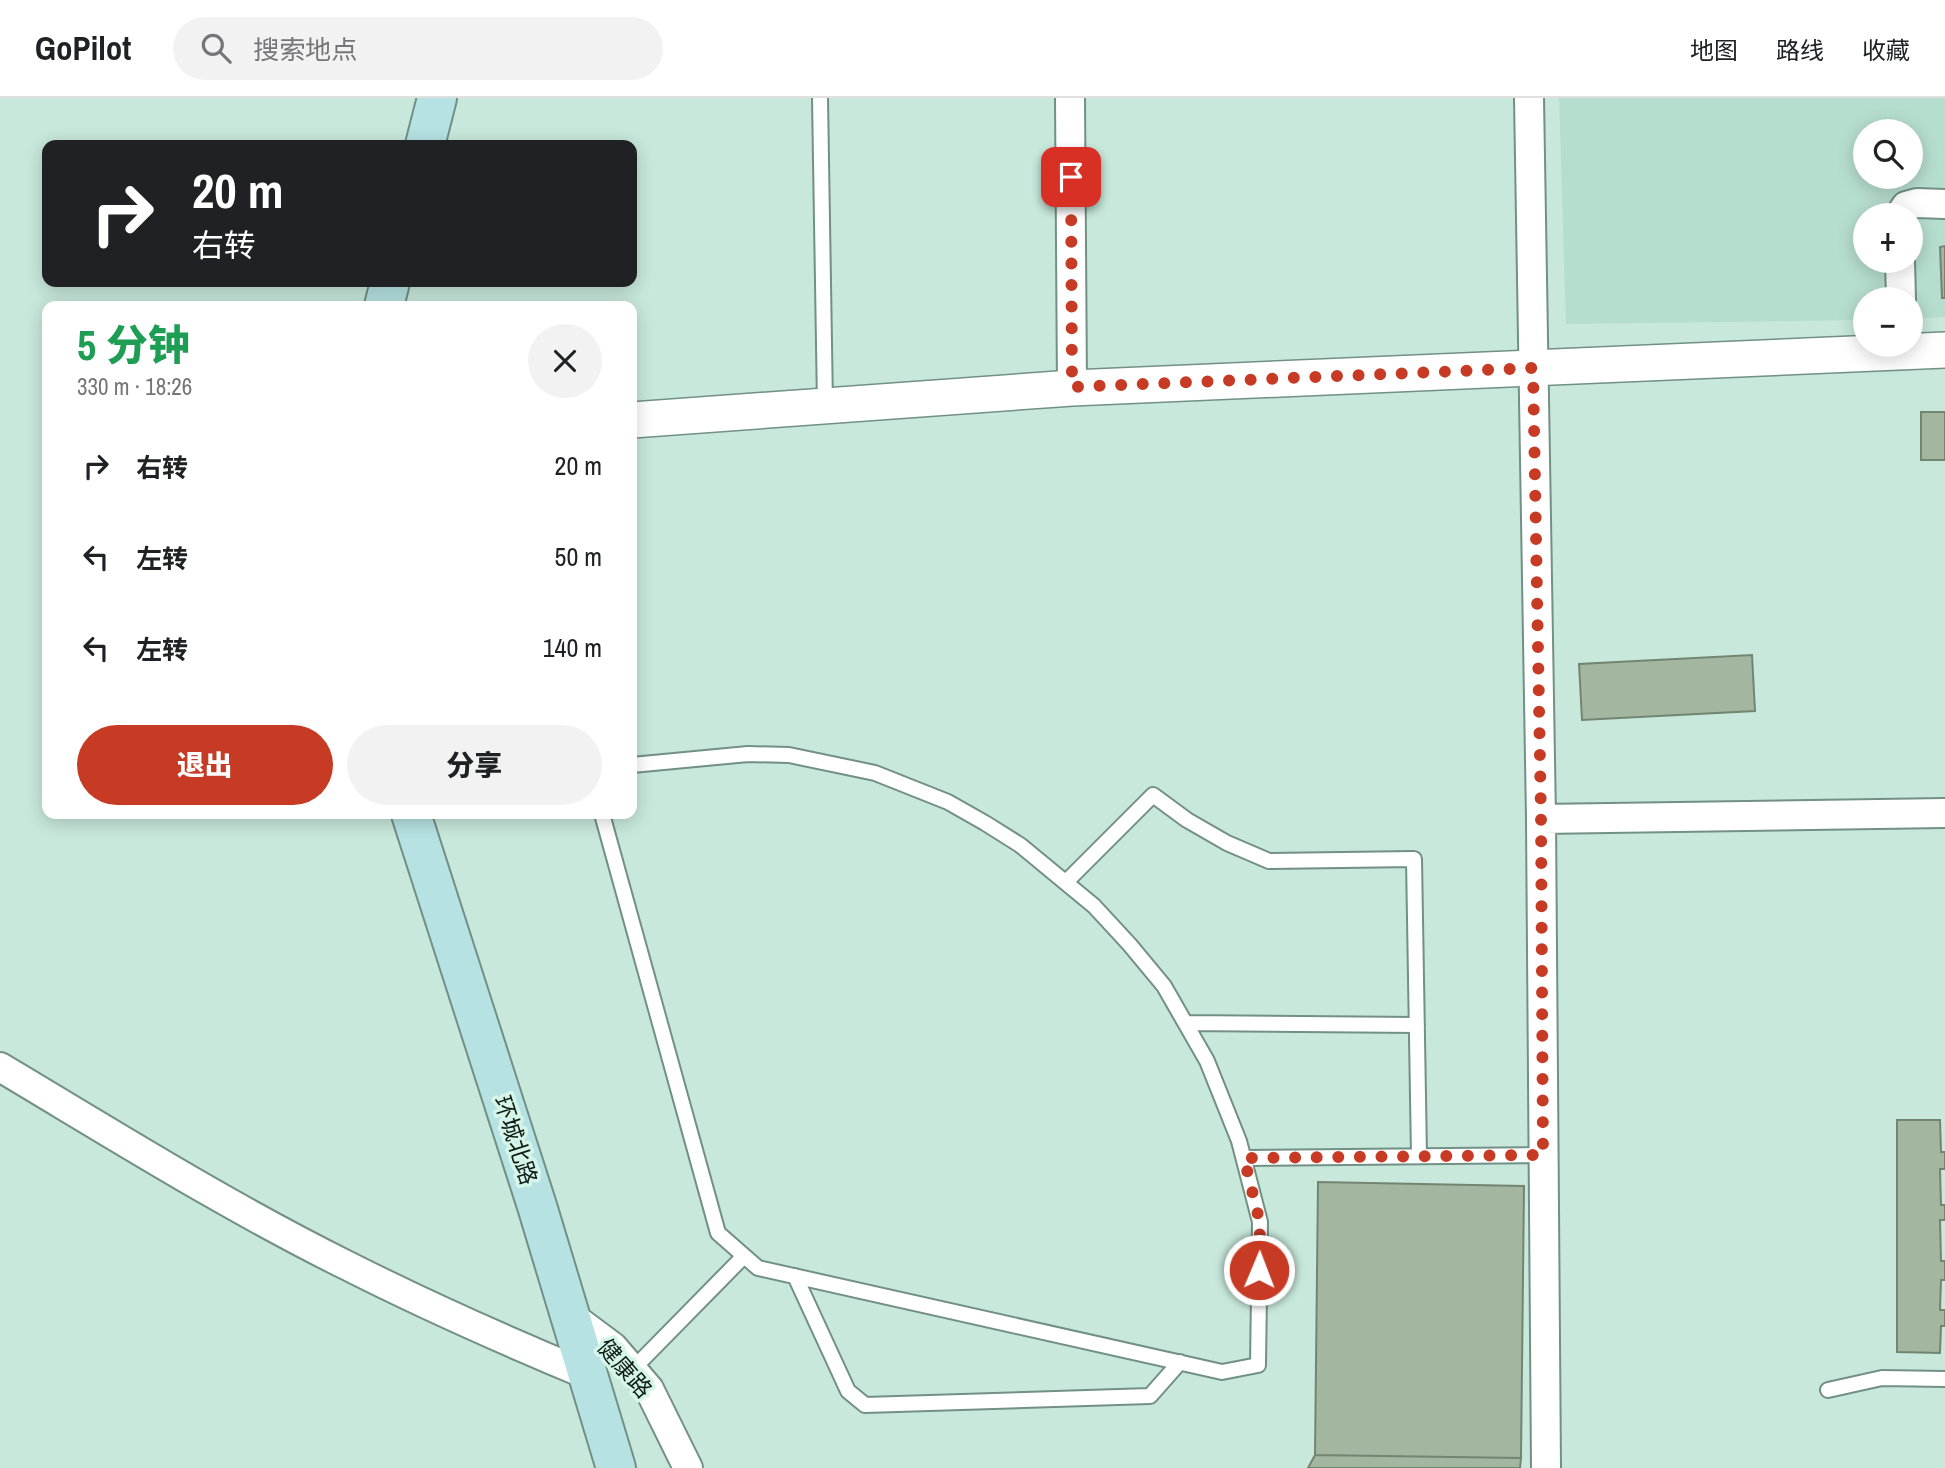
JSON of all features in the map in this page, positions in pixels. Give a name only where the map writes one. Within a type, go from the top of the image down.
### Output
[{"type":"main road","points":[[426,140],[437,98]]},
{"type":"main road","name":"环城北路","points":[[413,819],[537,1206],[616,1468]]},
{"type":"street","points":[[1070,98],[1072,387]]},
{"type":"street","points":[[1529,98],[1541,818],[1546,1468]]},
{"type":"street","points":[[1923,203],[1945,204]]},
{"type":"street","points":[[1923,349],[1945,350]]},
{"type":"street","points":[[637,419],[1072,387],[1533,368],[1853,351]]},
{"type":"street","points":[[1541,818],[1945,813]]},
{"type":"street","points":[[0,1067],[245,1212],[346,1266],[506,1341],[588,1375]]},
{"type":"street","name":"健康路","points":[[570,1315],[612,1347],[649,1389],[688,1468]]},
{"type":"lane","points":[[820,98],[825,405]]},
{"type":"lane","points":[[603,819],[718,1233],[758,1268],[1222,1372],[1258,1365],[1260,1223],[1244,1158],[1225,1101],[1187,1023],[1164,986],[1094,906],[1020,845],[985,822],[948,802],[875,773],[789,755],[748,754],[637,765]]},
{"type":"lane","points":[[1066,882],[1153,795],[1187,820],[1227,843],[1269,861],[1414,859],[1419,1156]]},
{"type":"lane","points":[[1187,1023],[1417,1026]]},
{"type":"lane","points":[[1244,1158],[1543,1155]]},
{"type":"lane","points":[[632,1370],[744,1255]]},
{"type":"lane","points":[[795,1276],[848,1391],[865,1405],[1150,1396],[1180,1363]]},
{"type":"lane","points":[[1828,1390],[1882,1378],[1945,1379]]},
{"type":"shaded area","points":[[1559,98],[1945,98],[1945,317],[1923,318],[1923,287],[1853,287],[1853,320],[1566,324]]},
{"type":"building","points":[[1945,246],[1945,298],[1942,298],[1940,247]]},
{"type":"building","points":[[1921,412],[1945,412],[1945,460],[1921,460]]},
{"type":"building","points":[[1752,655],[1755,711],[1582,720],[1579,664]]},
{"type":"building","points":[[1897,1120],[1940,1120],[1941,1152],[1945,1152],[1945,1169],[1940,1169],[1941,1205],[1945,1205],[1945,1220],[1940,1220],[1941,1261],[1945,1261],[1945,1280],[1941,1280],[1940,1310],[1945,1310],[1945,1326],[1941,1326],[1940,1353],[1897,1352]]},
{"type":"building","points":[[1318,1182],[1524,1186],[1521,1458],[1315,1455]]},
{"type":"building","points":[[1315,1455],[1521,1458],[1520,1468],[1308,1468]]},
{"type":"route","points":[[1071,177],[1072,387],[1533,368],[1541,818],[1543,1155],[1244,1158],[1260,1223],[1259,1270]]}]
